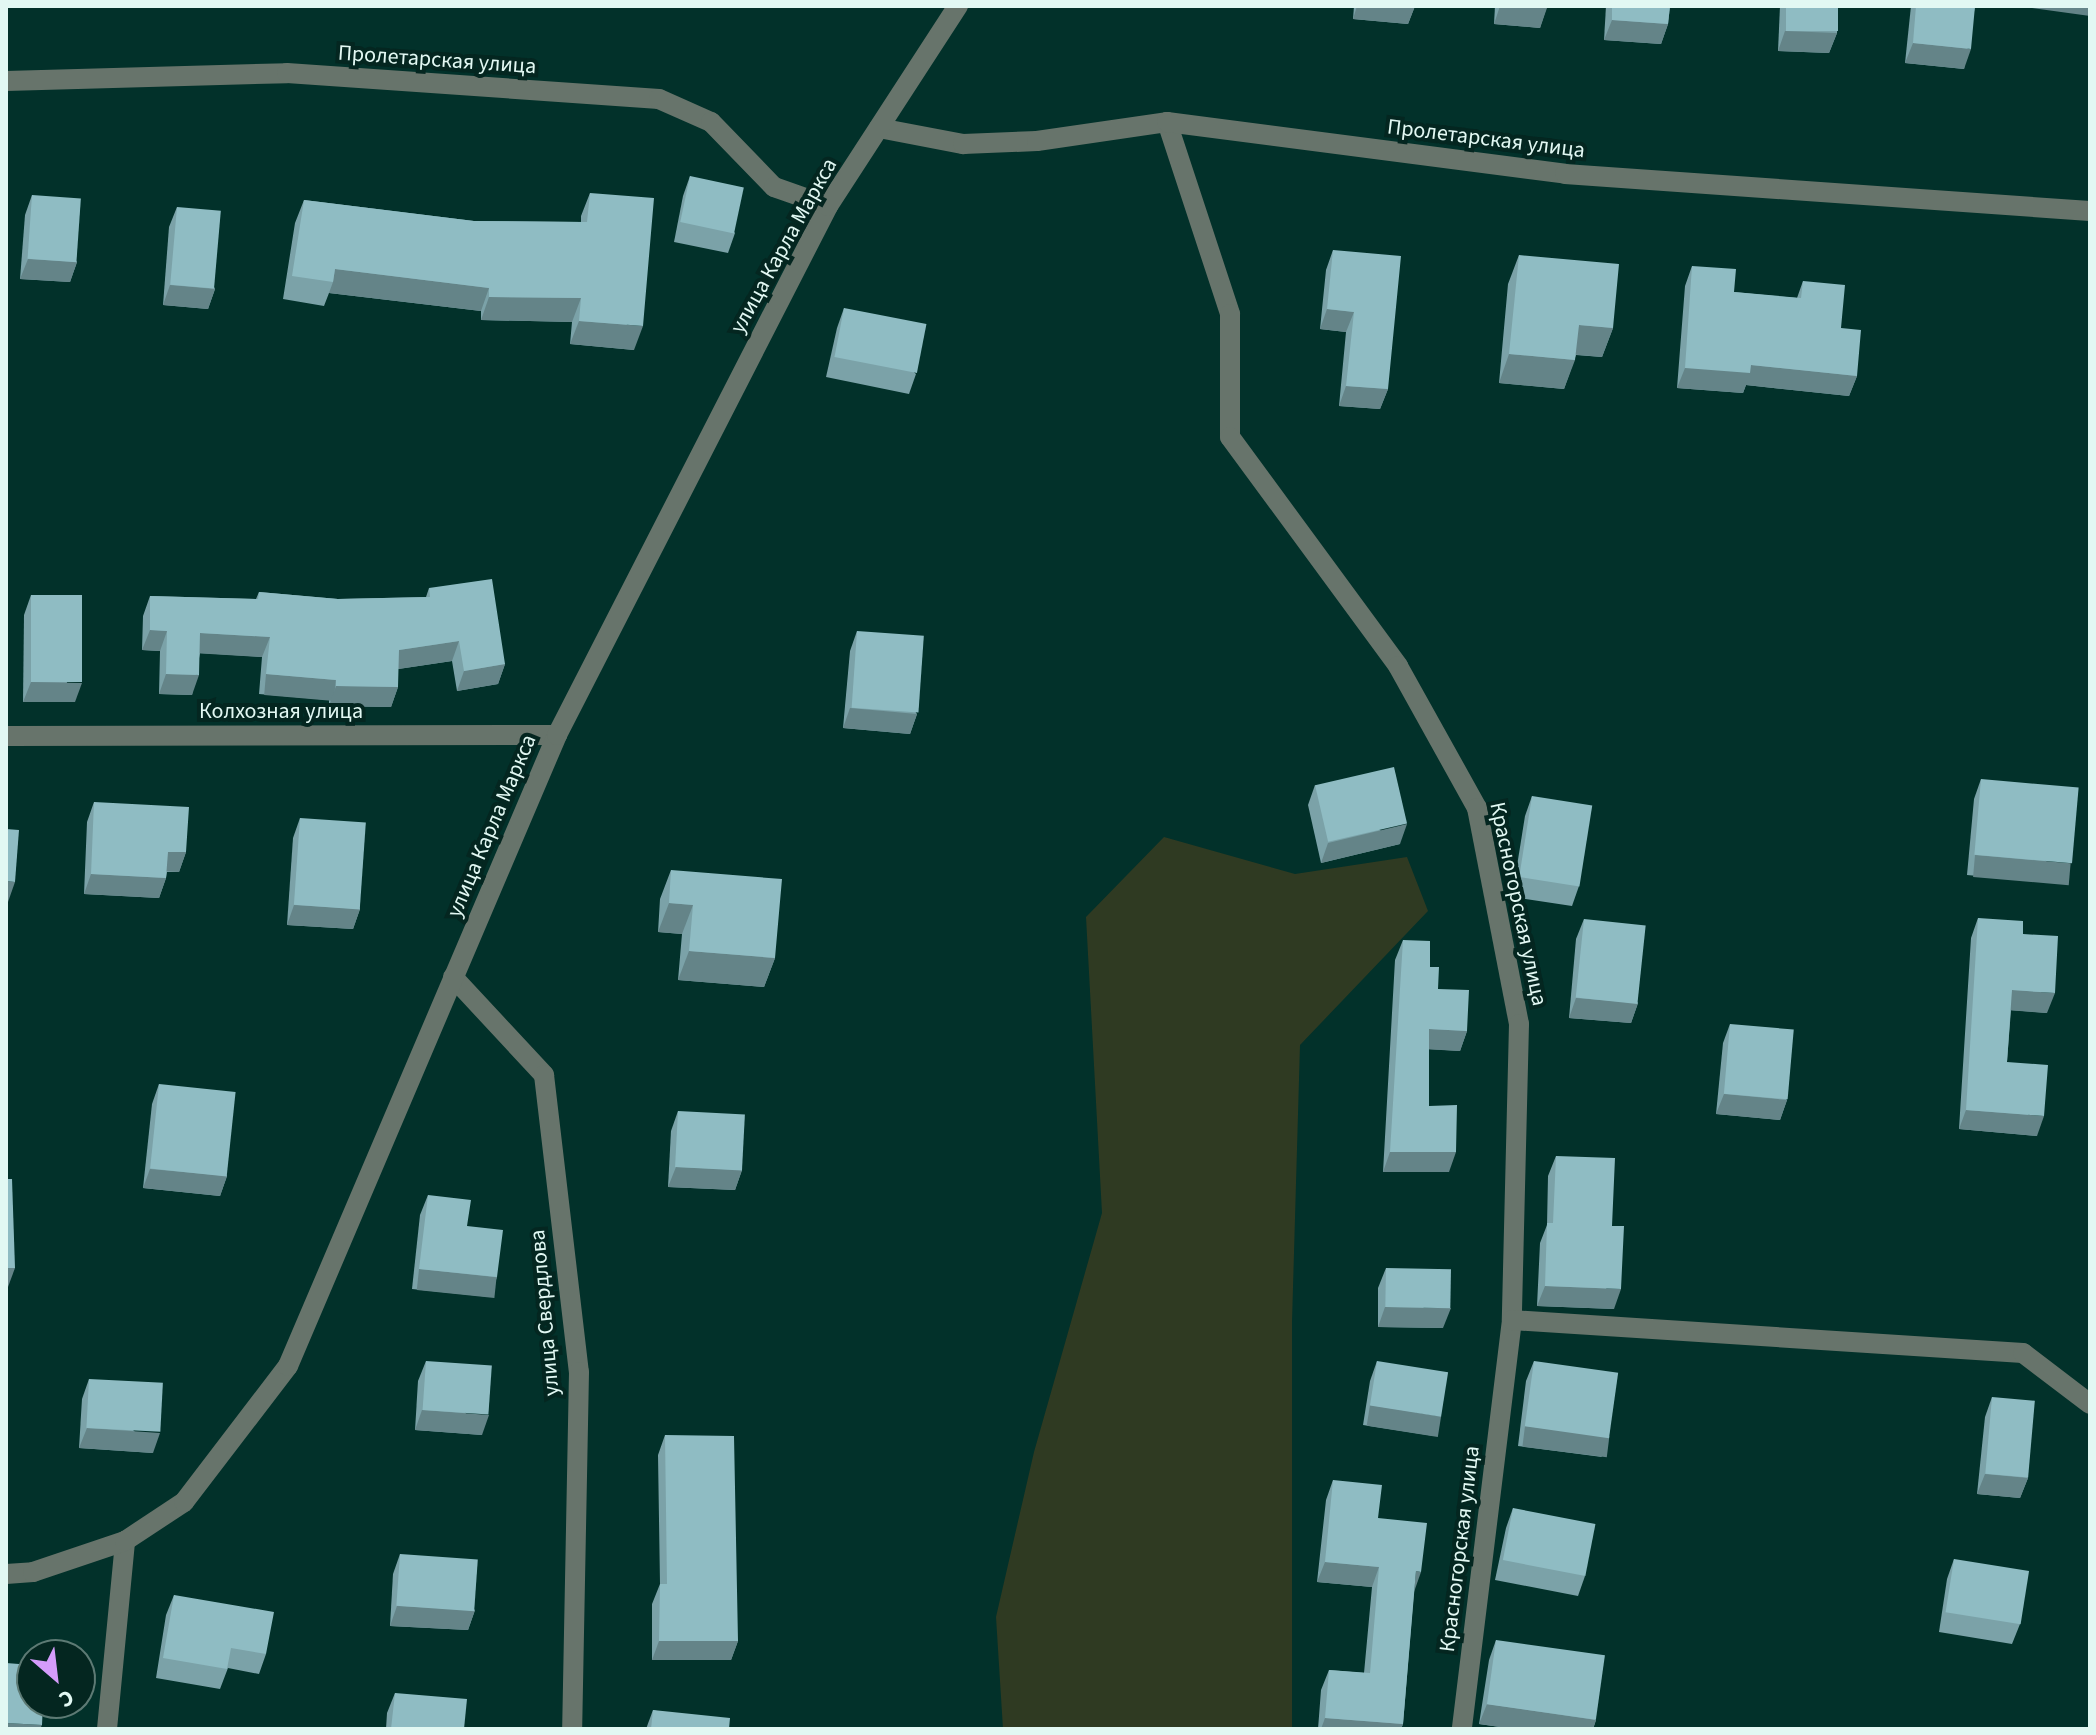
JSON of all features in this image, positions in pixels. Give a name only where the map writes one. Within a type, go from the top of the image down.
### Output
[{"type":"street","name":"улица Карла Маркса","points":[[6,1574],[33,1572],[125,1541],[184,1502],[288,1366],[557,735],[828,206],[958,6]]},
{"type":"street","name":"Пролетарская улица","points":[[6,81],[287,73],[659,99],[711,122],[774,187],[828,206]]},
{"type":"street","name":"Пролетарская улица","points":[[879,128],[963,144],[1037,141],[1167,122],[1565,174],[2090,211]]},
{"type":"street","name":"Красногорская улица","points":[[1167,122],[1230,314],[1230,437],[1398,666],[1477,808],[1519,1024],[1512,1320],[1462,1729]]},
{"type":"street","name":"Колхозная улица","points":[[6,736],[557,735]]},
{"type":"street","name":"улица Свердлова","points":[[453,977],[544,1075],[579,1372],[572,1729]]},
{"type":"street","points":[[1512,1320],[2023,1353],[2090,1404]]},
{"type":"street","points":[[107,1729],[125,1541]]},
{"type":"green space","points":[[1164,837],[1295,874],[1407,857],[1428,911],[1300,1045],[1292,1322],[1292,1729],[1003,1729],[996,1617],[1034,1452],[1102,1213],[1086,917]]},
{"type":"building","points":[[1612,6],[1670,6],[1668,24],[1612,20]]},
{"type":"building","points":[[1786,6],[1838,6],[1838,31],[1786,31]]},
{"type":"building","points":[[1916,6],[1975,6],[1971,49],[1913,43]]},
{"type":"building","points":[[690,176],[744,187],[734,233],[680,222]]},
{"type":"building","points":[[590,193],[654,198],[643,326],[579,321],[581,298],[489,297],[489,288],[335,269],[333,282],[292,276],[304,200],[474,221],[587,222]]},
{"type":"building","points":[[32,195],[81,198],[76,262],[28,259]]},
{"type":"building","points":[[177,207],[221,211],[214,289],[170,285]]},
{"type":"building","points":[[1333,250],[1401,256],[1388,389],[1346,386],[1354,312],[1327,309]]},
{"type":"building","points":[[1519,255],[1619,264],[1613,328],[1579,325],[1575,360],[1509,354]]},
{"type":"building","points":[[1692,266],[1736,269],[1734,292],[1801,298],[1803,281],[1845,285],[1841,328],[1861,330],[1857,376],[1751,365],[1750,373],[1685,368]]},
{"type":"building","points":[[844,308],[926,324],[917,373],[834,357]]},
{"type":"building","points":[[492,579],[505,664],[464,671],[459,641],[399,650],[398,687],[336,686],[336,680],[266,674],[270,637],[200,633],[199,675],[166,674],[167,631],[150,630],[150,596],[258,599],[259,592],[338,599],[430,597],[429,588]]},
{"type":"building","points":[[31,595],[82,595],[82,682],[31,682]]},
{"type":"building","points":[[857,631],[924,636],[918,712],[852,708]]},
{"type":"building","points":[[1394,767],[1407,824],[1328,842],[1315,785]]},
{"type":"building","points":[[1981,779],[2079,788],[2072,863],[1974,855]]},
{"type":"building","points":[[1532,796],[1592,806],[1579,887],[1519,877]]},
{"type":"building","points":[[94,802],[189,807],[186,852],[168,852],[166,878],[91,874]]},
{"type":"building","points":[[300,818],[366,823],[360,909],[294,905]]},
{"type":"building","points":[[6,829],[19,830],[15,882],[6,881]]},
{"type":"building","points":[[671,870],[782,879],[775,958],[689,951],[693,905],[669,903]]},
{"type":"building","points":[[1978,918],[2023,921],[2023,934],[2058,936],[2055,993],[2012,990],[2007,1062],[2048,1065],[2044,1116],[1966,1110]]},
{"type":"building","points":[[1584,919],[1646,925],[1637,1004],[1576,998]]},
{"type":"building","points":[[1403,940],[1430,941],[1430,967],[1439,967],[1438,989],[1469,990],[1467,1031],[1429,1029],[1429,1106],[1457,1105],[1456,1152],[1390,1152]]},
{"type":"building","points":[[1730,1024],[1794,1030],[1788,1099],[1724,1094]]},
{"type":"building","points":[[159,1084],[236,1092],[227,1177],[150,1169]]},
{"type":"building","points":[[678,1111],[745,1115],[742,1170],[675,1167]]},
{"type":"building","points":[[1556,1156],[1615,1158],[1612,1226],[1624,1226],[1621,1289],[1545,1286],[1547,1223],[1553,1223]]},
{"type":"building","points":[[6,1179],[12,1179],[15,1268],[6,1268]]},
{"type":"building","points":[[428,1195],[471,1200],[467,1226],[503,1230],[497,1277],[419,1269]]},
{"type":"building","points":[[1386,1268],[1451,1269],[1450,1308],[1385,1307]]},
{"type":"building","points":[[426,1361],[492,1366],[488,1414],[423,1410]]},
{"type":"building","points":[[1377,1361],[1448,1372],[1441,1417],[1370,1405]]},
{"type":"building","points":[[1534,1361],[1618,1373],[1609,1438],[1525,1426]]},
{"type":"building","points":[[89,1379],[163,1383],[160,1432],[86,1428]]},
{"type":"building","points":[[1992,1397],[2035,1401],[2028,1477],[1985,1474]]},
{"type":"building","points":[[665,1435],[734,1436],[738,1641],[659,1641],[660,1584],[667,1584]]},
{"type":"building","points":[[1333,1480],[1382,1485],[1378,1518],[1427,1523],[1421,1572],[1416,1571],[1403,1724],[1325,1718],[1329,1670],[1370,1673],[1379,1567],[1325,1562]]},
{"type":"building","points":[[1513,1508],[1595,1524],[1585,1576],[1503,1560]]},
{"type":"building","points":[[400,1554],[478,1559],[474,1611],[396,1606]]},
{"type":"building","points":[[1954,1559],[2029,1571],[2021,1624],[1946,1612]]},
{"type":"building","points":[[174,1595],[274,1612],[266,1654],[231,1648],[227,1669],[163,1658]]},
{"type":"building","points":[[1496,1640],[1605,1655],[1596,1720],[1487,1704]]},
{"type":"building","points":[[6,1663],[16,1664],[16,1719],[42,1719],[42,1725],[6,1723]]},
{"type":"building","points":[[395,1693],[467,1699],[464,1729],[391,1729]]},
{"type":"building","points":[[653,1710],[730,1718],[729,1729],[651,1729]]}]
